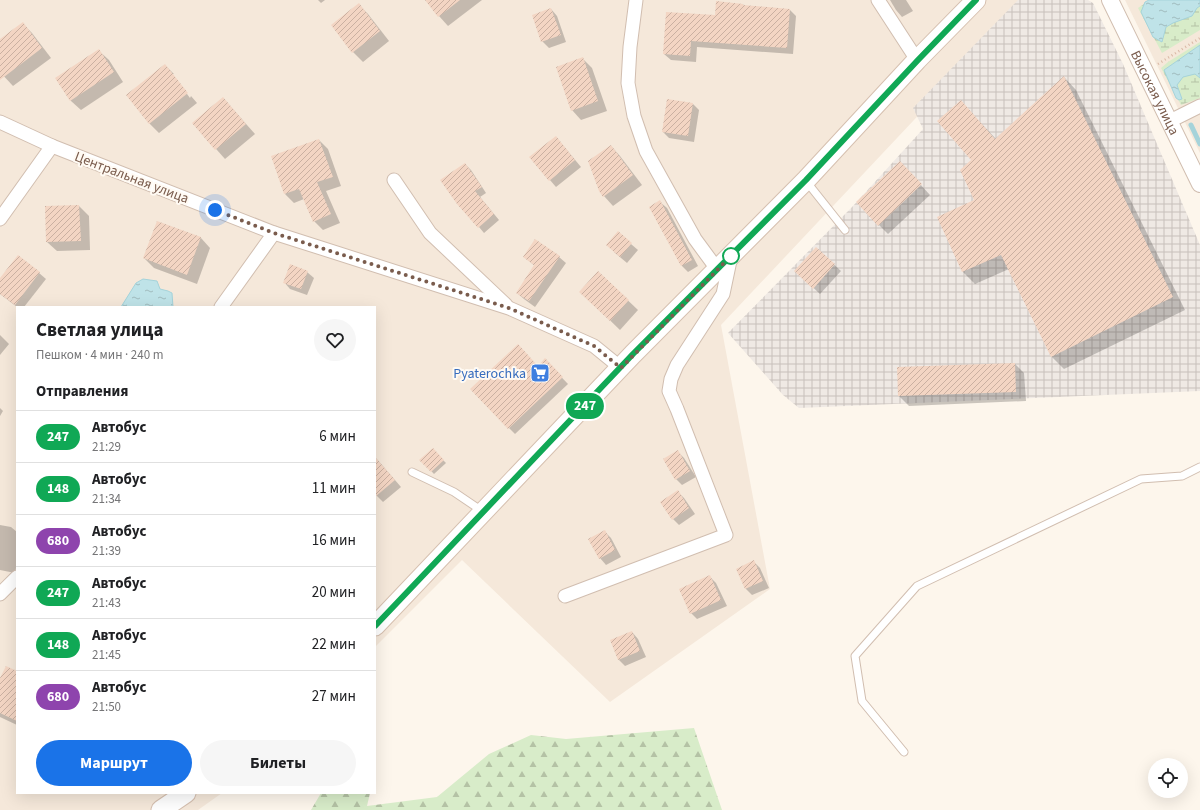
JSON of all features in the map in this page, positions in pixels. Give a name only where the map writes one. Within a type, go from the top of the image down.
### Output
[{"type":"main road","points":[[376,625],[621,368],[806,180],[976,0]]},
{"type":"main road","points":[[161,810],[185,794]]},
{"type":"street","points":[[636,0],[630,47],[628,83],[634,116],[646,151],[695,239],[717,269]]},
{"type":"street","points":[[878,0],[918,60]]},
{"type":"street","name":"Высокая улица","points":[[1110,0],[1199,179]]},
{"type":"street","points":[[1170,121],[1200,106]]},
{"type":"street","name":"Центральная улица","points":[[0,122],[52,146],[274,233],[509,308],[594,346],[621,368]]},
{"type":"street","points":[[0,219],[52,146]]},
{"type":"street","points":[[394,180],[430,233],[509,308]]},
{"type":"street","points":[[222,306],[274,233]]},
{"type":"street","points":[[565,596],[726,535],[669,391],[671,379],[678,365],[723,294],[731,256]]},
{"type":"street","points":[[0,594],[16,578]]},
{"type":"lane","points":[[806,180],[845,230]]},
{"type":"lane","points":[[904,752],[862,701],[855,656],[917,586],[1140,479],[1182,476],[1200,467]]},
{"type":"lane","points":[[412,472],[454,492],[484,513]]},
{"type":"path","points":[[1146,72],[1200,38]]},
{"type":"shaded area","points":[[0,0],[1027,0],[721,325],[770,589],[610,702],[462,560],[376,646],[376,306],[16,306],[16,794],[221,794],[198,810],[0,810]]},
{"type":"shaded area","points":[[1018,0],[1088,0],[1093,3],[1123,64],[1200,245],[1200,391],[799,408],[783,395],[728,333],[853,206],[923,129],[913,108]]},
{"type":"shaded area","points":[[1125,0],[1200,0],[1200,153]]},
{"type":"green space","points":[[1150,0],[1200,0],[1200,30],[1162,53],[1138,8]]},
{"type":"green space","points":[[1200,42],[1200,98],[1181,105],[1161,68]]},
{"type":"green space","points":[[694,728],[722,810],[311,810],[320,794],[370,794],[367,806],[437,797],[489,754],[531,735],[566,739]]},
{"type":"water","points":[[1149,0],[1200,0],[1200,6],[1192,16],[1166,27],[1162,42],[1153,37],[1141,12],[1145,2]]},
{"type":"water","points":[[1200,45],[1200,78],[1195,74],[1183,77],[1177,85],[1182,99],[1179,100],[1176,98],[1164,70]]},
{"type":"water","points":[[143,279],[157,281],[160,289],[172,293],[173,306],[122,306],[136,283]]},
{"type":"building","points":[[425,0],[460,0],[438,17]]},
{"type":"building","points":[[716,1],[790,9],[787,48],[691,41],[690,56],[663,54],[666,12],[715,15]]},
{"type":"building","points":[[359,3],[380,31],[352,53],[331,25]]},
{"type":"building","points":[[551,8],[561,35],[541,42],[532,15]]},
{"type":"building","points":[[23,22],[42,48],[0,80],[0,39]]},
{"type":"building","points":[[99,49],[114,72],[70,101],[55,78]]},
{"type":"building","points":[[583,57],[598,101],[571,111],[556,67]]},
{"type":"building","points":[[165,64],[188,93],[149,124],[126,95]]},
{"type":"building","points":[[1064,76],[1173,297],[1051,357],[1001,255],[962,272],[937,217],[974,200],[960,170],[971,160],[937,121],[961,100],[995,139]]},
{"type":"building","points":[[223,97],[246,124],[215,150],[192,123]]},
{"type":"building","points":[[667,99],[693,103],[688,136],[662,132]]},
{"type":"building","points":[[556,136],[575,160],[549,181],[529,157]]},
{"type":"building","points":[[319,139],[333,177],[317,182],[331,214],[313,222],[299,189],[284,194],[271,156]]},
{"type":"building","points":[[611,145],[633,175],[603,197],[599,191],[588,161]]},
{"type":"building","points":[[900,161],[922,184],[878,226],[856,202]]},
{"type":"building","points":[[465,163],[482,187],[475,191],[494,214],[478,228],[457,204],[440,180]]},
{"type":"building","points":[[660,200],[692,260],[681,266],[649,207]]},
{"type":"building","points":[[79,205],[81,241],[46,242],[45,206]]},
{"type":"building","points":[[157,221],[201,237],[187,275],[143,258]]},
{"type":"building","points":[[618,231],[632,243],[620,257],[606,245]]},
{"type":"building","points":[[535,239],[560,256],[529,301],[516,293],[534,265],[523,257]]},
{"type":"building","points":[[816,247],[835,264],[813,289],[794,271]]},
{"type":"building","points":[[18,255],[40,272],[15,305],[0,294],[0,278]]},
{"type":"building","points":[[290,264],[308,271],[301,289],[283,283]]},
{"type":"building","points":[[598,271],[629,300],[610,321],[579,292]]},
{"type":"building","points":[[518,344],[538,366],[545,358],[563,377],[508,429],[470,389]]},
{"type":"building","points":[[1015,363],[1016,392],[898,396],[897,367]]},
{"type":"building","points":[[433,448],[444,460],[431,472],[419,460]]},
{"type":"building","points":[[678,450],[690,471],[675,480],[663,459]]},
{"type":"building","points":[[376,458],[395,480],[376,496]]},
{"type":"building","points":[[678,490],[689,508],[672,520],[660,502]]},
{"type":"building","points":[[605,530],[615,550],[599,559],[588,539]]},
{"type":"building","points":[[754,560],[763,581],[745,589],[736,569]]},
{"type":"building","points":[[710,575],[721,600],[690,614],[679,589]]},
{"type":"building","points":[[632,631],[640,651],[618,660],[610,640]]},
{"type":"building","points":[[6,666],[16,671],[16,721],[0,713],[0,678]]},
{"type":"waterway","points":[[1191,125],[1200,144]]},
{"type":"bus line","name":"247","points":[[376,625],[484,513],[633,354],[806,180],[976,0]]},
{"type":"place","name":"Pyaterochka","points":[[540,373]]},
{"type":"route","points":[[215,210],[274,233],[509,308],[594,346],[621,368],[731,256]]}]
